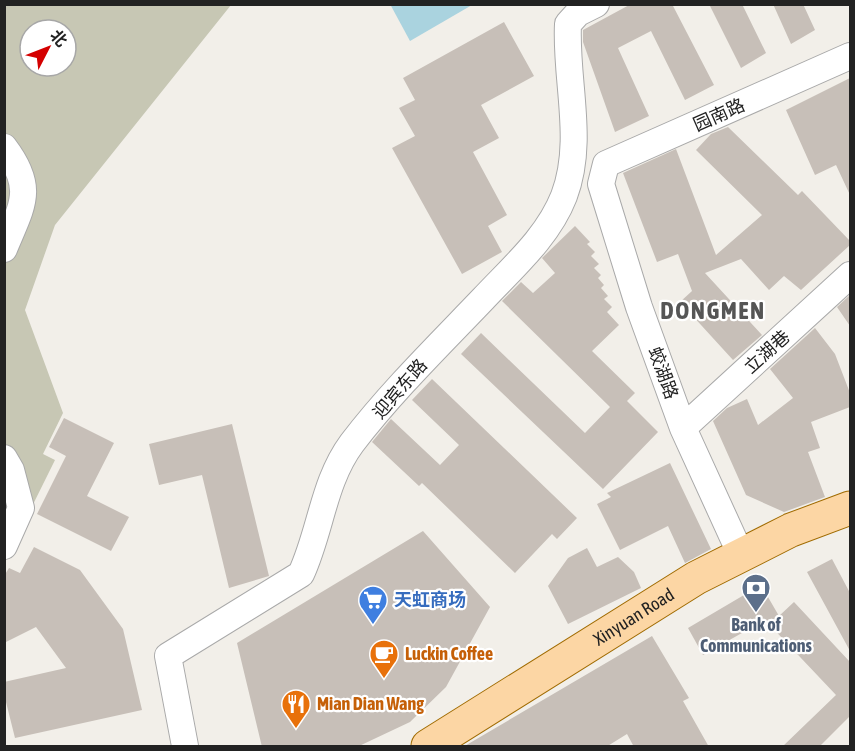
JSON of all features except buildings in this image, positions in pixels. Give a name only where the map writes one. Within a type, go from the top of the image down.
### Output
[{"type":"main road","name":"Xinyuan Road","points":[[428,747],[679,589],[791,530],[850,508]]},
{"type":"street","name":"迎宾东路","points":[[185,747],[168,656],[301,574],[310,554],[330,479],[351,444],[429,356],[531,248],[552,220],[564,194],[572,161],[562,130],[568,24],[578,13],[596,4]]},
{"type":"street","name":"园南路","points":[[601,184],[606,165],[850,56]]},
{"type":"street","points":[[4,147],[16,161],[25,188],[24,201],[4,249]]},
{"type":"street","name":"蛟湖路","points":[[601,184],[639,307],[682,428],[741,555]]},
{"type":"street","name":"立湖巷","points":[[682,428],[850,275]]},
{"type":"street","points":[[4,458],[11,470],[21,508],[4,546]]},
{"type":"shaded area","points":[[5,5],[231,5],[55,225],[25,310],[63,413],[43,454],[55,460],[5,561]]},
{"type":"water","points":[[390,4],[472,4],[472,5],[410,41]]},
{"type":"place","name":"Bank of Communications","points":[[756,614]]},
{"type":"place","name":"天虹商场","points":[[373,626]]},
{"type":"place","name":"Luckin Coffee","points":[[384,680]]},
{"type":"place","name":"Mian Dian Wang","points":[[296,730]]},
{"type":"district","name":"DONGMEN","points":[[713,311]]}]
